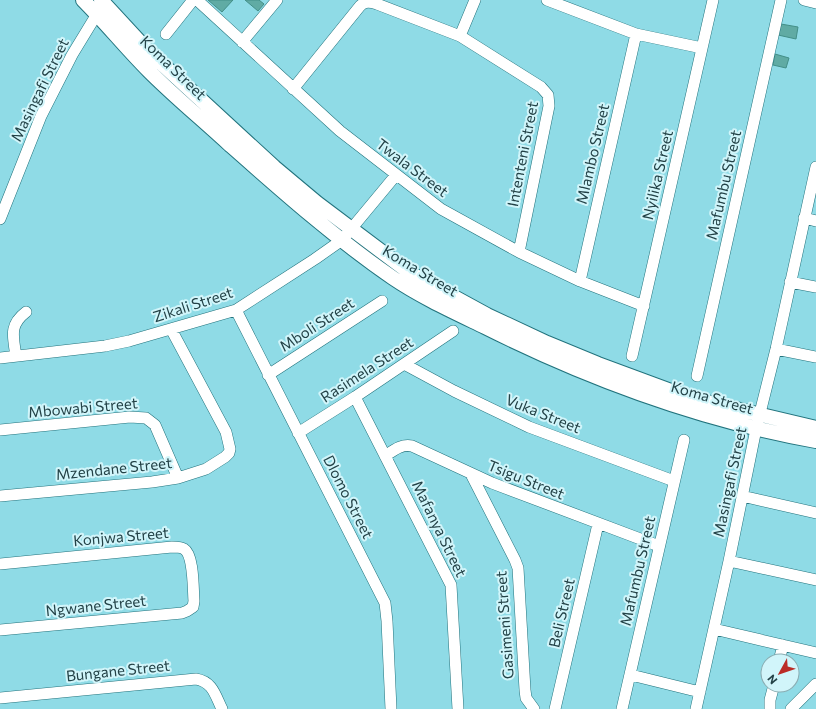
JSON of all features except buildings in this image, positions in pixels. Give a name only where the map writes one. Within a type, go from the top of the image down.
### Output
[{"type":"main road","name":"Koma Street","points":[[83,0],[102,4],[149,52],[240,137],[317,203],[390,260],[416,277],[487,315],[547,343],[612,370],[690,398],[816,428]]},
{"type":"main road","name":"Koma Street","points":[[102,4],[149,71],[176,96],[252,164],[342,240],[394,279],[410,289],[529,349],[601,379],[671,405],[756,429],[816,441]]},
{"type":"street","points":[[166,34],[193,0]]},
{"type":"street","name":"Twala Street","points":[[197,0],[340,131],[446,213],[519,252],[580,280],[644,306]]},
{"type":"street","points":[[242,42],[277,0]]},
{"type":"street","points":[[460,36],[475,0]]},
{"type":"street","points":[[546,0],[636,34],[702,48]]},
{"type":"street","name":"Nyilika Street","points":[[632,356],[713,0]]},
{"type":"street","name":"Mafumbu Street","points":[[697,376],[781,0]]},
{"type":"street","points":[[804,0],[816,3]]},
{"type":"street","name":"Intenteni Street","points":[[293,89],[360,6],[366,2],[377,4],[460,36],[541,87],[549,98],[548,110],[519,252]]},
{"type":"street","name":"Masingafi Street","points":[[0,219],[41,116],[72,55],[102,4]]},
{"type":"street","name":"Mlambo Street","points":[[580,280],[636,34]]},
{"type":"street","name":"Masingafi Street","points":[[696,709],[729,562],[756,429],[776,349],[816,167]]},
{"type":"street","name":"Zikali Street","points":[[0,358],[105,346],[129,341],[236,310],[342,240],[352,230],[396,175]]},
{"type":"street","points":[[804,218],[816,220]]},
{"type":"street","points":[[790,282],[816,287]]},
{"type":"street","name":"Mboli Street","points":[[268,375],[382,301]]},
{"type":"street","name":"Dlomo Street","points":[[236,310],[385,603],[391,709]]},
{"type":"street","points":[[16,356],[14,326],[18,319],[26,312]]},
{"type":"street","name":"Mzendane Street","points":[[0,496],[152,482],[178,478],[196,473],[214,465],[226,457],[230,449],[226,432],[171,329]]},
{"type":"street","name":"Rasimela Street","points":[[298,433],[355,397],[453,331]]},
{"type":"street","points":[[776,349],[816,358]]},
{"type":"street","name":"Vuka Street","points":[[404,364],[454,391],[530,427],[674,481]]},
{"type":"street","name":"Mafanya Street","points":[[355,397],[451,586],[458,709]]},
{"type":"street","name":"Mbowabi Street","points":[[0,430],[130,417],[146,418],[155,425],[178,478]]},
{"type":"street","name":"Mafumbu Street","points":[[622,709],[684,440]]},
{"type":"street","name":"Tsigu Street","points":[[385,456],[401,446],[412,446],[471,474],[598,524],[659,546]]},
{"type":"street","name":"Gasimeni Street","points":[[471,474],[518,568],[525,690],[526,698],[534,709]]},
{"type":"street","points":[[742,496],[816,513]]},
{"type":"street","name":"Beli Street","points":[[555,709],[598,524]]},
{"type":"street","name":"Konjwa Street","points":[[0,564],[172,546],[180,547],[185,549],[189,556],[193,607]]},
{"type":"street","points":[[729,562],[816,580]]},
{"type":"street","name":"Ngwane Street","points":[[0,630],[182,612],[193,607]]},
{"type":"street","points":[[714,628],[816,653]]},
{"type":"street","points":[[781,653],[783,646]]},
{"type":"street","points":[[631,675],[700,692]]},
{"type":"street","name":"Bungane Street","points":[[0,698],[196,679],[204,681],[211,686],[222,709]]},
{"type":"street","points":[[791,709],[816,684]]},
{"type":"street","points":[[770,709],[772,693]]}]
